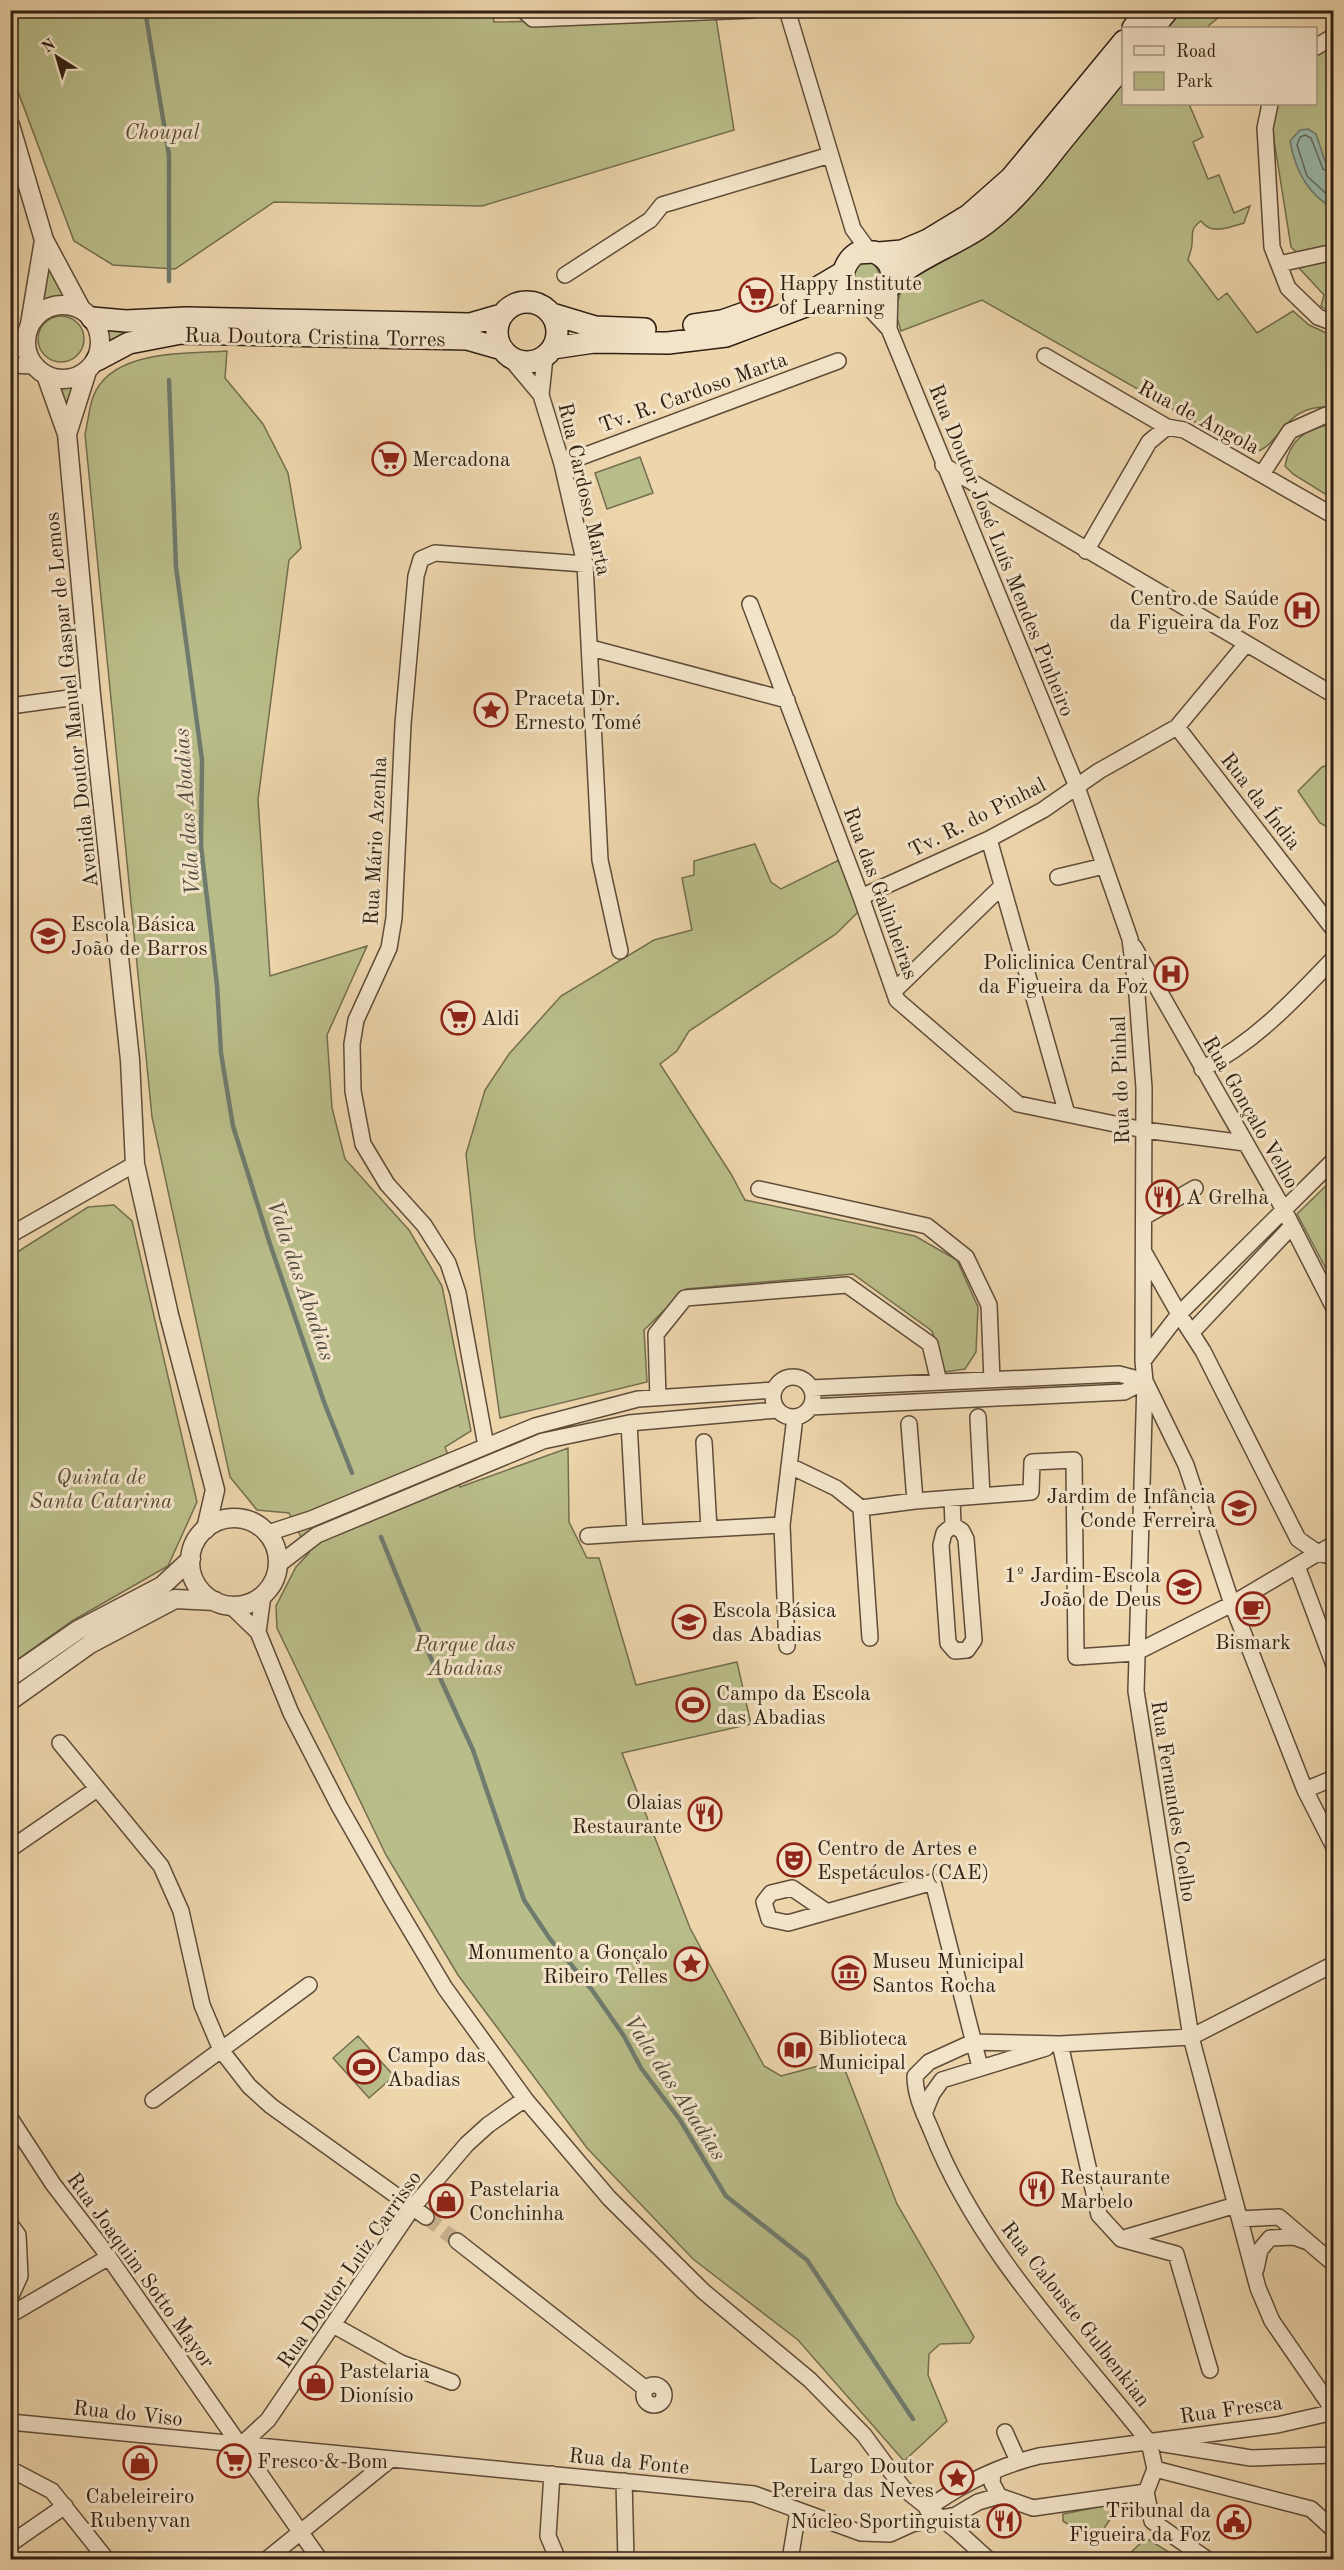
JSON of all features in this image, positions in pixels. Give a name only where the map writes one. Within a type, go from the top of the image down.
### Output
[{"type":"main road","points":[[1134,27],[1148,10]]},
{"type":"main road","points":[[1154,27],[1168,10]]},
{"type":"main road","points":[[552,314],[595,327],[665,329],[712,323],[815,289],[860,258],[902,251],[920,244],[969,215],[1011,178],[1122,43]]},
{"type":"main road","points":[[549,353],[557,337],[557,325],[552,314],[543,306],[532,301],[509,306],[501,315],[496,327],[497,338],[506,354],[521,362],[533,362],[549,353],[594,342],[668,343],[726,336],[819,301],[878,298],[905,270],[978,228],[1023,189],[1122,67]]},
{"type":"main road","points":[[860,258],[889,263],[891,282]]},
{"type":"main road","points":[[859,299],[845,287],[860,258]]},
{"type":"main road","name":"Rua Doutora Cristina Torres","points":[[87,314],[126,321],[186,318],[470,324],[501,315]]},
{"type":"main road","name":"Rua Doutora Cristina Torres","points":[[92,365],[129,343],[182,333],[467,339],[506,354]]},
{"type":"street","points":[[523,10],[533,20],[752,10]]},
{"type":"street","points":[[787,10],[854,229],[860,258]]},
{"type":"street","points":[[1317,46],[1334,36]]},
{"type":"street","points":[[1270,105],[1265,128],[1272,247],[1288,288],[1318,317],[1334,323]]},
{"type":"street","points":[[10,125],[44,240],[99,331],[101,346],[67,434]]},
{"type":"street","points":[[565,275],[650,220],[662,206],[830,154]]},
{"type":"street","points":[[44,240],[28,332],[27,353],[40,371],[67,434]]},
{"type":"street","points":[[1279,264],[1334,252]]},
{"type":"street","name":"Rua Doutor José Luís Mendes Pinheiro","points":[[889,329],[891,282]]},
{"type":"street","name":"Rua Doutor José Luís Mendes Pinheiro","points":[[859,299],[889,329],[1077,787]]},
{"type":"street","points":[[10,354],[28,332],[39,313],[52,306],[67,305],[87,314]]},
{"type":"street","points":[[541,395],[549,353]]},
{"type":"street","points":[[506,354],[541,395]]},
{"type":"street","name":"Rua de Angola","points":[[1045,356],[1167,428],[1184,430],[1334,516]]},
{"type":"street","name":"Tv. R. Cardoso Marta","points":[[562,464],[838,361]]},
{"type":"street","points":[[10,365],[40,371],[60,380],[74,378],[92,365]]},
{"type":"street","name":"Rua Cardoso Marta","points":[[541,395],[562,464],[585,564],[600,860],[620,951]]},
{"type":"street","points":[[1262,474],[1290,431],[1326,415],[1334,415]]},
{"type":"street","points":[[1086,551],[1149,442],[1167,428]]},
{"type":"street","name":"Avenida Doutor Manuel Gaspar de Lemos","points":[[67,434],[91,695],[130,1060],[135,1164],[169,1315],[214,1490]]},
{"type":"street","points":[[943,465],[1334,695]]},
{"type":"street","name":"Rua Mário Azenha","points":[[486,1446],[458,1293],[448,1263],[424,1225],[387,1184],[363,1144],[353,1091],[352,1044],[356,1020],[389,948],[394,918],[402,724],[416,576],[421,559],[435,553],[585,564]]},
{"type":"street","name":"Rua das Galinheiras","points":[[750,604],[861,897],[897,1000],[1018,1104],[1144,1130],[1245,1143]]},
{"type":"street","points":[[1177,727],[1246,644]]},
{"type":"street","points":[[591,648],[787,700]]},
{"type":"street","points":[[10,706],[91,695]]},
{"type":"street","name":"Tv. R. do Pinhal","points":[[861,897],[989,838],[1043,810],[1099,771],[1177,727]]},
{"type":"street","name":"Rua da Índia","points":[[1177,727],[1334,930]]},
{"type":"street","name":"Rua do Pinhal","points":[[1077,787],[1130,939],[1137,995],[1143,1077],[1143,1361],[1145,1381]]},
{"type":"street","points":[[989,838],[1066,1114]]},
{"type":"street","points":[[1058,877],[1104,866]]},
{"type":"street","points":[[894,991],[1001,887]]},
{"type":"street","name":"Rua Gonçalo Velho","points":[[1130,939],[1284,1210],[1334,1308]]},
{"type":"street","points":[[1202,1069],[1232,1053],[1273,1019],[1334,958]]},
{"type":"street","points":[[1143,1361],[1179,1314],[1334,1160]]},
{"type":"street","points":[[10,1235],[135,1164]]},
{"type":"street","points":[[759,1188],[927,1226],[966,1257],[989,1305],[992,1380]]},
{"type":"street","points":[[1144,1217],[1195,1188]]},
{"type":"street","points":[[1192,1332],[1292,1226]]},
{"type":"street","points":[[1144,1252],[1179,1314],[1192,1332],[1298,1539],[1326,1555]]},
{"type":"street","points":[[1238,1257],[1251,1269]]},
{"type":"street","points":[[658,1398],[656,1334],[685,1298],[847,1285],[930,1344],[939,1382]]},
{"type":"street","points":[[1207,1288],[1221,1301]]},
{"type":"street","points":[[811,1388],[1119,1374],[1145,1381],[1186,1465],[1232,1604],[1305,1790],[1334,1846]]},
{"type":"street","points":[[790,1377],[802,1379],[811,1388],[813,1401],[810,1407],[807,1412],[795,1417],[788,1417],[777,1410],[774,1403],[774,1390],[778,1383],[790,1377]]},
{"type":"street","points":[[810,1407],[1124,1392],[1145,1381]]},
{"type":"street","name":"Rua Fernandes Coelho","points":[[1145,1381],[1135,1653],[1136,1691],[1191,2037],[1255,2274],[1272,2321],[1334,2412]]},
{"type":"street","points":[[267,1533],[311,1519],[535,1426],[638,1399],[774,1390]]},
{"type":"street","points":[[278,1565],[317,1535],[543,1441],[629,1423],[777,1410]]},
{"type":"street","points":[[787,1646],[782,1525],[795,1417]]},
{"type":"street","points":[[978,1418],[982,1496]]},
{"type":"street","points":[[629,1423],[635,1533]]},
{"type":"street","points":[[909,1424],[915,1501]]},
{"type":"street","points":[[1142,1441],[1160,1434],[1173,1439]]},
{"type":"street","points":[[704,1442],[709,1529]]},
{"type":"street","points":[[861,1509],[915,1501],[1031,1492],[1032,1462],[1074,1460],[1076,1657],[1135,1653],[1232,1604],[1297,1566],[1326,1555],[1334,1544]]},
{"type":"street","points":[[790,1466],[836,1488],[861,1509],[870,1638]]},
{"type":"street","points":[[214,1490],[238,1518],[259,1526],[267,1533],[278,1554],[276,1576],[263,1595],[258,1632]]},
{"type":"street","points":[[206,1529],[214,1490]]},
{"type":"street","points":[[952,1498],[953,1525]]},
{"type":"street","points":[[238,1518],[215,1523],[206,1529],[193,1548],[192,1572],[196,1584],[204,1594],[223,1603],[258,1632],[291,1713],[339,1806],[392,1899],[445,1988],[525,2099],[609,2198],[703,2290],[810,2380],[864,2435],[903,2488],[989,2559]]},
{"type":"street","points":[[588,1536],[782,1525]]},
{"type":"street","points":[[953,1525],[962,1531],[966,1539],[974,1640],[967,1650],[955,1651],[948,1643],[941,1545],[944,1533],[953,1525]]},
{"type":"street","points":[[10,1677],[78,1630],[162,1586],[191,1559]]},
{"type":"street","points":[[1297,1566],[1334,1665]]},
{"type":"street","points":[[10,1701],[90,1644],[175,1599],[243,1605],[263,1595]]},
{"type":"street","points":[[60,1743],[161,1866],[181,1911],[202,2005],[221,2050],[249,2086],[272,2106],[426,2217]]},
{"type":"street","points":[[1305,1790],[1334,1778]]},
{"type":"street","points":[[10,1849],[98,1789]]},
{"type":"street","points":[[826,1912],[933,1882],[980,2067]]},
{"type":"street","points":[[1191,2037],[1334,1964]]},
{"type":"street","points":[[153,2100],[309,1985]]},
{"type":"street","name":"Rua Calouste Gulbenkian","points":[[1149,2442],[1001,2258],[944,2163],[915,2092],[915,2076],[929,2062],[973,2042],[1060,2044],[1191,2037]]},
{"type":"street","points":[[1060,2044],[1099,2215],[1122,2239],[1176,2254],[1210,2370]]},
{"type":"street","name":"Rua Calouste Gulbenkian","points":[[924,2114],[932,2094],[942,2080],[1060,2044]]},
{"type":"street","name":"Rua Doutor Luiz Carrisso","points":[[241,2445],[267,2423],[413,2207],[467,2144],[488,2125],[525,2099]]},
{"type":"street","name":"Rua Joaquim Sotto Mayor","points":[[10,2118],[53,2184],[109,2257],[320,2559]]},
{"type":"street","points":[[1122,2239],[1238,2212],[1280,2217],[1334,2264]]},
{"type":"street","points":[[10,2224],[18,2235],[20,2276],[10,2298]]},
{"type":"street","points":[[1255,2274],[1260,2250],[1270,2238],[1294,2237],[1311,2244]]},
{"type":"street","points":[[457,2241],[646,2389]]},
{"type":"street","points":[[10,2315],[109,2257]]},
{"type":"street","points":[[333,2325],[401,2363],[452,2382]]},
{"type":"street","name":"Rua Fresca","points":[[993,2472],[1018,2461],[1039,2456],[1277,2425],[1334,2412]]},
{"type":"street","name":"Rua do Viso","points":[[10,2422],[241,2445]]},
{"type":"street","points":[[1005,2432],[1018,2461]]},
{"type":"street","points":[[1208,2559],[1152,2521],[1146,2492],[1155,2469],[1149,2442],[1251,2458],[1334,2455]]},
{"type":"street","name":"Rua da Fonte","points":[[241,2445],[754,2494],[861,2534],[890,2534],[912,2524],[956,2515],[978,2502],[999,2496]]},
{"type":"street","points":[[266,2559],[302,2533],[391,2459]]},
{"type":"street","points":[[10,2469],[52,2491],[107,2559]]},
{"type":"street","points":[[1155,2469],[1311,2510],[1334,2530]]},
{"type":"street","points":[[927,2509],[943,2497],[993,2472]]},
{"type":"street","points":[[993,2472],[992,2483],[999,2496],[1033,2508],[1146,2492]]},
{"type":"street","points":[[552,2474],[548,2536],[558,2559]]},
{"type":"street","points":[[624,2481],[626,2559]]},
{"type":"street","points":[[10,2544],[65,2506]]},
{"type":"street","points":[[790,2559],[798,2511]]},
{"type":"green space","name":"Choupal","points":[[492,10],[494,22],[716,18],[734,130],[482,206],[274,202],[175,269],[113,265],[74,241],[11,73],[11,11]]},
{"type":"green space","points":[[1180,11],[1226,11],[1207,27],[1166,27]]},
{"type":"green space","points":[[1333,45],[1333,244],[1296,252],[1291,247],[1271,121],[1275,105],[1317,105],[1317,55]]},
{"type":"green space","points":[[1122,80],[1122,105],[1189,105],[1203,137],[1193,142],[1208,179],[1219,175],[1234,213],[1250,206],[1244,223],[1215,229],[1205,226],[1201,221],[1197,224],[1192,234],[1192,248],[1188,260],[1218,300],[1227,293],[1257,333],[1293,311],[1309,325],[1333,336],[1333,407],[1316,408],[1303,412],[1293,418],[1271,442],[1251,454],[982,300],[901,331],[895,311],[902,287],[916,276],[962,251],[1019,205]]},
{"type":"green space","points":[[10,208],[16,258],[11,308],[10,308]]},
{"type":"green space","points":[[46,250],[73,301],[53,300],[38,307]]},
{"type":"green space","points":[[1333,258],[1333,315],[1321,306],[1324,295],[1300,269],[1301,266]]},
{"type":"green space","points":[[868,260],[878,270],[878,283],[863,289],[853,285],[852,266]]},
{"type":"green space","points":[[61,316],[77,323],[84,339],[77,355],[61,362],[45,355],[38,339],[45,323]]},
{"type":"green space","points":[[99,323],[136,329],[137,334],[104,350],[104,340]]},
{"type":"green space","name":"Parque das Abadias","points":[[227,351],[225,378],[263,424],[288,473],[301,548],[289,560],[258,800],[270,976],[367,946],[327,1035],[332,1108],[345,1159],[409,1230],[442,1286],[471,1431],[445,1447],[460,1487],[568,1448],[569,1522],[587,1558],[599,1558],[636,1685],[737,1662],[751,1724],[622,1753],[690,1928],[764,2066],[781,2076],[841,2060],[897,2204],[974,2337],[970,2343],[940,2344],[929,2354],[928,2375],[947,2421],[904,2461],[798,2340],[693,2259],[587,2148],[458,1975],[386,1855],[277,1628],[276,1606],[296,1567],[309,1553],[289,1513],[257,1510],[230,1477],[152,1117],[85,434],[93,397],[102,381],[116,370],[132,362],[151,357]]},
{"type":"green space","points":[[81,377],[69,412],[53,381],[67,382]]},
{"type":"green space","points":[[1333,424],[1333,499],[1293,474],[1285,466],[1287,456],[1296,441],[1316,428]]},
{"type":"green space","points":[[640,457],[653,493],[607,509],[595,473]]},
{"type":"green space","points":[[1328,765],[1333,769],[1334,823],[1327,827],[1320,823],[1298,791],[1322,767]]},
{"type":"green space","points":[[755,844],[771,882],[781,889],[839,860],[861,909],[836,934],[689,1031],[677,1051],[660,1064],[731,1174],[745,1200],[915,1236],[957,1260],[978,1307],[976,1352],[965,1369],[945,1372],[932,1331],[853,1274],[686,1289],[644,1330],[647,1382],[500,1418],[475,1239],[466,1154],[485,1090],[509,1054],[561,996],[654,940],[692,930],[682,878],[694,875],[694,861]]},
{"type":"green space","points":[[1333,1179],[1333,1282],[1297,1214]]},
{"type":"green space","name":"Quinta de Santa Catarina","points":[[114,1205],[132,1221],[197,1502],[168,1566],[72,1621],[11,1664],[11,1256],[88,1207]]},
{"type":"green space","name":"Campo das Abadias","points":[[358,2036],[394,2076],[369,2098],[333,2058]]},
{"type":"green space","points":[[1108,2505],[1115,2506],[1113,2515],[1095,2542],[1063,2521],[1063,2514]]},
{"type":"green space","points":[[1146,2538],[1180,2559],[1124,2559]]},
{"type":"water","points":[[1308,129],[1316,134],[1325,161],[1333,170],[1333,208],[1309,188],[1295,161],[1290,141],[1300,130]]},
{"type":"waterway","points":[[145,10],[169,155],[169,281]]},
{"type":"waterway","name":"Vala das Abadias","points":[[169,380],[176,567],[202,760],[201,846],[217,985],[221,1053],[233,1126],[270,1244],[324,1402],[352,1473]]},
{"type":"waterway","name":"Vala das Abadias","points":[[381,1537],[424,1643],[473,1750],[524,1900],[550,1939],[592,1990],[624,2036],[641,2068],[680,2120],[726,2196],[807,2260],[913,2419]]},
{"type":"tunnel","points":[[426,2217],[457,2241]]},
{"type":"place","name":"Happy Institute of Learning","points":[[756,295]]},
{"type":"place","name":"Mercadona","points":[[389,459]]},
{"type":"place","name":"Centro de Saúde da Figueira da Foz","points":[[1302,610]]},
{"type":"place","name":"Praceta Dr. Ernesto Tomé","points":[[491,710]]},
{"type":"place","name":"Escola Básica João de Barros","points":[[48,936]]},
{"type":"place","name":"Policlinica Central da Figueira da Foz","points":[[1171,974]]},
{"type":"place","name":"Aldi","points":[[458,1018]]},
{"type":"place","name":"A Grelha","points":[[1163,1197]]},
{"type":"place","name":"Jardim de Infância Conde Ferreira","points":[[1239,1508]]},
{"type":"place","name":"1º Jardim-Escola João de Deus","points":[[1184,1587]]},
{"type":"place","name":"Bismark","points":[[1253,1609]]},
{"type":"place","name":"Escola Básica das Abadias","points":[[689,1622]]},
{"type":"place","name":"Campo da Escola das Abadias","points":[[693,1705]]},
{"type":"place","name":"Olaias Restaurante","points":[[705,1814]]},
{"type":"place","name":"Centro de Artes e Espetáculos (CAE)","points":[[794,1860]]},
{"type":"place","name":"Monumento a Gonçalo Ribeiro Telles","points":[[691,1964]]},
{"type":"place","name":"Museu Municipal Santos Rocha","points":[[849,1973]]},
{"type":"place","name":"Biblioteca Municipal","points":[[795,2050]]},
{"type":"place","name":"Campo das Abadias","points":[[364,2067]]},
{"type":"place","name":"Restaurante Marbelo","points":[[1037,2189]]},
{"type":"place","name":"Pastelaria Conchinha","points":[[446,2201]]},
{"type":"place","name":"Pastelaria Dionísio","points":[[316,2383]]},
{"type":"place","name":"Fresco & Bom","points":[[234,2461]]},
{"type":"place","name":"Cabeleireiro Rubenyvan","points":[[140,2463]]},
{"type":"place","name":"Largo Doutor Pereira das Neves","points":[[957,2478]]},
{"type":"place","name":"Núcleo Sportinguista","points":[[1004,2521]]},
{"type":"place","name":"Tribunal da Figueira da Foz","points":[[1234,2522]]}]
